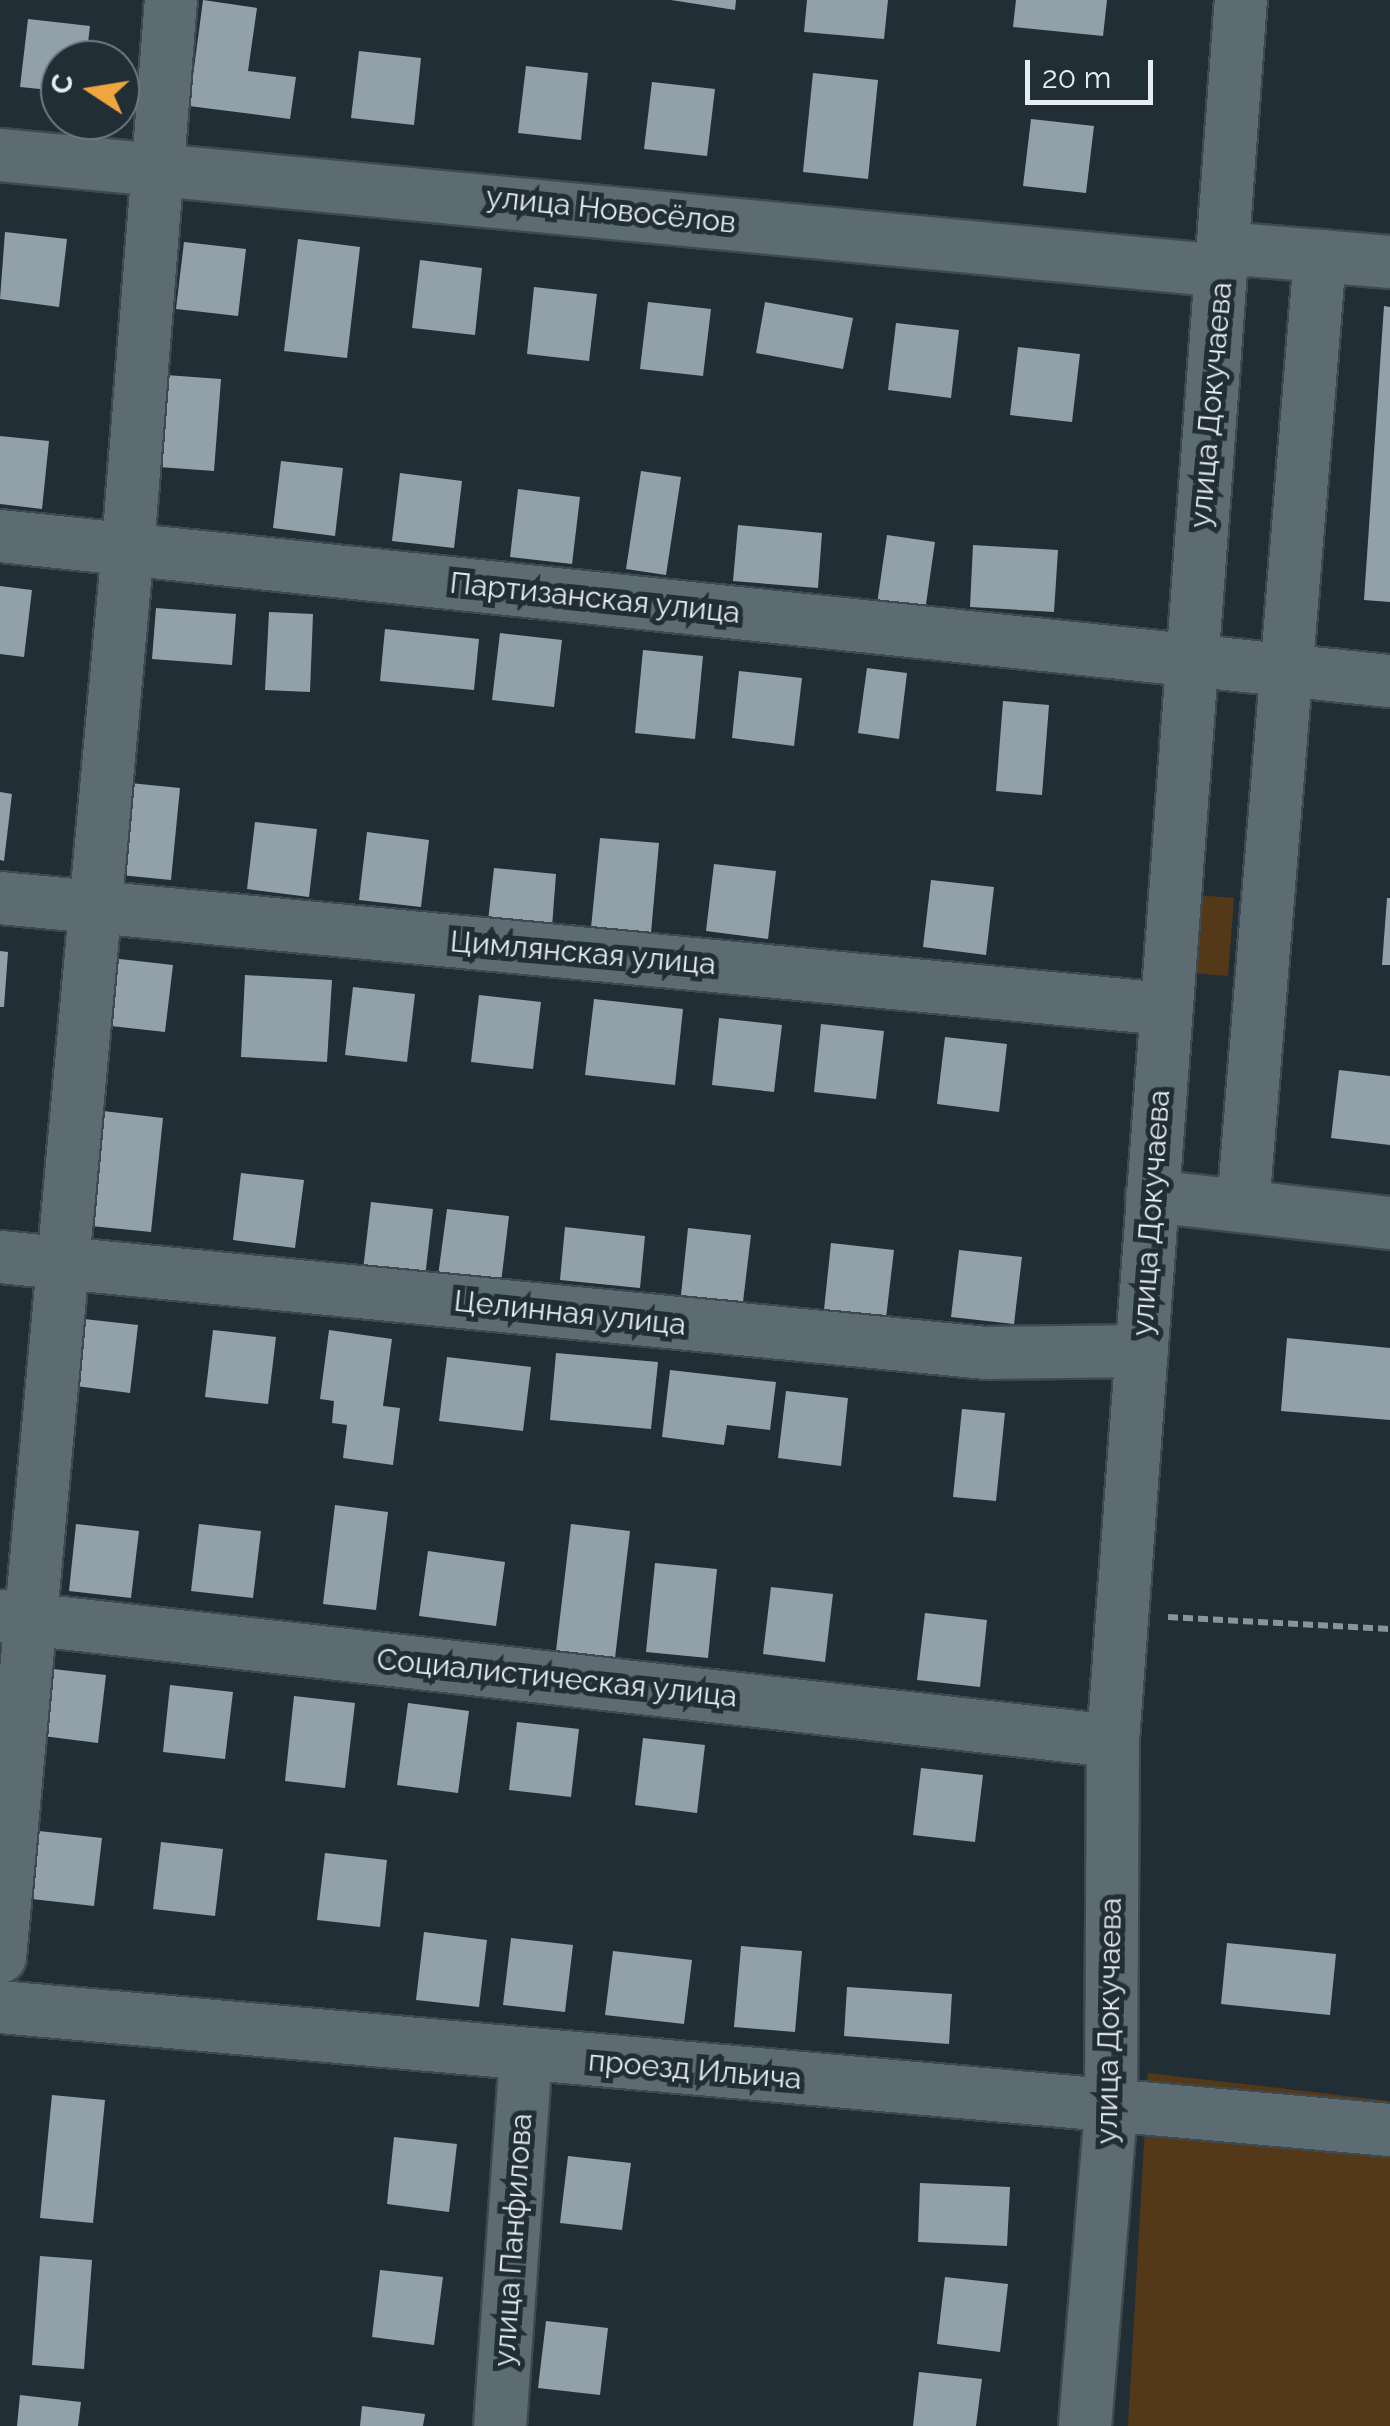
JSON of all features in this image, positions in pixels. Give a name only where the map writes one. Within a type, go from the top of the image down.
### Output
[{"type":"street","points":[[0,1957],[15,1618],[63,1264],[128,548],[171,0]]},
{"type":"street","name":"улица Докучаева","points":[[1085,2426],[1110,2107],[1113,1740],[1189,662],[1241,0]]},
{"type":"street","name":"улица Новосёлов","points":[[0,154],[1223,260],[1320,256],[1390,262]]},
{"type":"street","points":[[1244,1206],[1320,256]]},
{"type":"street","name":"Партизанская улица","points":[[0,536],[1189,662]]},
{"type":"street","points":[[1189,662],[1390,681]]},
{"type":"street","name":"Цимлянская улица","points":[[0,898],[1165,1008]]},
{"type":"street","points":[[1152,1196],[1390,1223]]},
{"type":"street","name":"Целинная улица","points":[[0,1257],[987,1353],[1142,1351]]},
{"type":"street","name":"Социалистическая улица","points":[[15,1618],[1113,1740]]},
{"type":"street","name":"проезд Ильича","points":[[0,2008],[1390,2130]]},
{"type":"street","name":"улица Панфилова","points":[[500,2426],[526,2054]]},
{"type":"path","points":[[1122,1614],[1390,1629]]},
{"type":"shaded area","points":[[1185,894],[1234,898],[1228,976],[1179,972]]},
{"type":"shaded area","points":[[1148,2073],[1390,2101],[1390,2426],[1128,2426]]},
{"type":"building","points":[[203,0],[257,8],[248,71],[296,77],[290,119],[189,106]]},
{"type":"building","points":[[671,0],[736,0],[735,10]]},
{"type":"building","points":[[807,0],[888,0],[884,39],[804,32]]},
{"type":"building","points":[[1016,0],[1107,0],[1103,36],[1013,27]]},
{"type":"building","points":[[28,19],[90,26],[88,40],[40,40],[40,89],[20,87]]},
{"type":"building","points":[[359,51],[421,58],[414,125],[351,118]]},
{"type":"building","points":[[526,66],[588,73],[581,140],[518,133]]},
{"type":"building","points":[[813,73],[878,80],[868,179],[803,172]]},
{"type":"building","points":[[652,82],[715,89],[707,156],[644,149]]},
{"type":"building","points":[[1031,119],[1094,126],[1086,193],[1023,186]]},
{"type":"building","points":[[5,232],[67,239],[59,307],[0,299]]},
{"type":"building","points":[[298,239],[360,247],[347,358],[284,351]]},
{"type":"building","points":[[184,242],[246,249],[238,316],[176,309]]},
{"type":"building","points":[[420,260],[482,268],[475,335],[412,328]]},
{"type":"building","points":[[534,287],[597,294],[589,361],[527,354]]},
{"type":"building","points":[[648,302],[711,309],[703,376],[640,369]]},
{"type":"building","points":[[765,302],[853,318],[843,369],[756,353]]},
{"type":"building","points":[[1384,306],[1390,307],[1390,602],[1364,600]]},
{"type":"building","points":[[896,323],[959,330],[951,398],[888,390]]},
{"type":"building","points":[[1018,347],[1080,354],[1072,422],[1010,415]]},
{"type":"building","points":[[166,375],[221,379],[214,471],[159,467]]},
{"type":"building","points":[[0,436],[49,441],[42,509],[0,504]]},
{"type":"building","points":[[281,461],[343,468],[335,536],[273,528]]},
{"type":"building","points":[[641,471],[681,477],[666,575],[626,569]]},
{"type":"building","points":[[400,473],[462,481],[454,548],[392,541]]},
{"type":"building","points":[[518,489],[580,497],[572,564],[510,557]]},
{"type":"building","points":[[738,525],[822,533],[818,588],[733,581]]},
{"type":"building","points":[[887,535],[935,542],[925,611],[877,604]]},
{"type":"building","points":[[973,545],[1058,550],[1054,612],[970,607]]},
{"type":"building","points":[[0,586],[32,590],[24,657],[0,654]]},
{"type":"building","points":[[156,608],[236,614],[232,665],[152,659]]},
{"type":"building","points":[[269,612],[313,614],[310,692],[265,690]]},
{"type":"building","points":[[385,629],[479,639],[474,690],[380,681]]},
{"type":"building","points":[[500,633],[562,640],[554,707],[492,700]]},
{"type":"building","points":[[643,650],[703,656],[695,739],[635,733]]},
{"type":"building","points":[[867,668],[907,673],[899,739],[858,733]]},
{"type":"building","points":[[739,671],[802,678],[794,746],[732,738]]},
{"type":"building","points":[[1003,701],[1049,705],[1042,795],[996,791]]},
{"type":"building","points":[[130,783],[180,788],[171,880],[120,875]]},
{"type":"building","points":[[0,792],[12,794],[4,861],[0,860]]},
{"type":"building","points":[[255,822],[317,829],[309,897],[247,889]]},
{"type":"building","points":[[367,832],[429,840],[421,907],[359,900]]},
{"type":"building","points":[[600,838],[659,843],[651,933],[591,928]]},
{"type":"building","points":[[714,864],[776,871],[768,939],[706,931]]},
{"type":"building","points":[[494,868],[556,874],[552,927],[488,921]]},
{"type":"building","points":[[931,880],[994,887],[986,955],[923,947]]},
{"type":"building","points":[[1387,898],[1390,965],[1382,965]]},
{"type":"building","points":[[0,951],[8,952],[4,1007],[0,1007]]},
{"type":"building","points":[[111,958],[173,965],[165,1032],[102,1025]]},
{"type":"building","points":[[245,975],[332,980],[327,1062],[241,1057]]},
{"type":"building","points":[[353,987],[415,994],[407,1062],[345,1055]]},
{"type":"building","points":[[479,995],[541,1002],[533,1069],[471,1062]]},
{"type":"building","points":[[594,999],[683,1009],[675,1085],[585,1075]]},
{"type":"building","points":[[719,1018],[782,1025],[774,1092],[712,1085]]},
{"type":"building","points":[[821,1024],[884,1031],[876,1099],[814,1092]]},
{"type":"building","points":[[945,1037],[1007,1044],[999,1112],[937,1104]]},
{"type":"building","points":[[1339,1070],[1390,1076],[1390,1145],[1331,1138]]},
{"type":"building","points":[[103,1111],[163,1118],[151,1232],[91,1226]]},
{"type":"building","points":[[241,1173],[304,1180],[295,1248],[233,1240]]},
{"type":"building","points":[[371,1202],[433,1209],[425,1277],[363,1270]]},
{"type":"building","points":[[447,1209],[509,1216],[501,1283],[438,1276]]},
{"type":"building","points":[[565,1227],[645,1236],[640,1288],[560,1280]]},
{"type":"building","points":[[688,1228],[751,1235],[743,1302],[681,1295]]},
{"type":"building","points":[[831,1243],[894,1250],[886,1318],[824,1310]]},
{"type":"building","points":[[959,1250],[1022,1257],[1014,1324],[951,1317]]},
{"type":"building","points":[[75,1318],[138,1325],[130,1393],[68,1385]]},
{"type":"building","points":[[213,1330],[276,1337],[268,1404],[205,1397]]},
{"type":"building","points":[[329,1330],[392,1339],[383,1406],[400,1408],[393,1465],[343,1458],[347,1425],[332,1423],[334,1401],[320,1399]]},
{"type":"building","points":[[1287,1338],[1390,1348],[1390,1420],[1281,1411]]},
{"type":"building","points":[[556,1353],[658,1362],[651,1429],[550,1420]]},
{"type":"building","points":[[447,1357],[531,1367],[523,1431],[439,1421]]},
{"type":"building","points":[[670,1370],[776,1382],[770,1430],[727,1425],[724,1445],[662,1437]]},
{"type":"building","points":[[786,1391],[848,1398],[841,1466],[778,1458]]},
{"type":"building","points":[[962,1409],[1005,1413],[996,1501],[953,1497]]},
{"type":"building","points":[[335,1505],[388,1512],[376,1610],[323,1604]]},
{"type":"building","points":[[76,1524],[139,1531],[131,1598],[69,1591]]},
{"type":"building","points":[[199,1524],[261,1531],[253,1598],[191,1591]]},
{"type":"building","points":[[571,1524],[630,1531],[615,1658],[556,1651]]},
{"type":"building","points":[[428,1551],[505,1562],[496,1626],[419,1616]]},
{"type":"building","points":[[655,1563],[717,1569],[708,1658],[646,1652]]},
{"type":"building","points":[[771,1587],[833,1594],[825,1662],[763,1654]]},
{"type":"building","points":[[925,1613],[987,1620],[980,1687],[917,1680]]},
{"type":"building","points":[[44,1668],[106,1675],[98,1743],[35,1735]]},
{"type":"building","points":[[170,1685],[233,1692],[225,1759],[163,1752]]},
{"type":"building","points":[[294,1696],[355,1703],[345,1788],[285,1781]]},
{"type":"building","points":[[408,1703],[469,1711],[458,1793],[397,1785]]},
{"type":"building","points":[[517,1722],[579,1729],[571,1797],[509,1790]]},
{"type":"building","points":[[643,1738],[705,1745],[697,1813],[635,1805]]},
{"type":"building","points":[[921,1768],[983,1775],[975,1842],[913,1835]]},
{"type":"building","points":[[39,1831],[102,1838],[94,1906],[32,1899]]},
{"type":"building","points":[[161,1842],[223,1849],[215,1916],[153,1909]]},
{"type":"building","points":[[325,1853],[387,1860],[380,1927],[317,1920]]},
{"type":"building","points":[[424,1932],[487,1940],[479,2007],[416,2000]]},
{"type":"building","points":[[511,1938],[573,1945],[565,2012],[503,2005]]},
{"type":"building","points":[[1227,1943],[1336,1954],[1330,2015],[1221,2004]]},
{"type":"building","points":[[741,1946],[802,1951],[795,2032],[734,2027]]},
{"type":"building","points":[[613,1951],[692,1960],[684,2024],[605,2015]]},
{"type":"building","points":[[847,1987],[952,1994],[949,2044],[844,2036]]},
{"type":"building","points":[[52,2095],[105,2100],[93,2223],[40,2218]]},
{"type":"building","points":[[394,2137],[457,2144],[449,2212],[387,2204]]},
{"type":"building","points":[[568,2156],[631,2163],[622,2230],[560,2223]]},
{"type":"building","points":[[920,2183],[1010,2187],[1007,2246],[918,2242]]},
{"type":"building","points":[[40,2256],[92,2260],[84,2369],[32,2365]]},
{"type":"building","points":[[380,2270],[443,2277],[434,2345],[372,2337]]},
{"type":"building","points":[[945,2277],[1008,2284],[1000,2352],[937,2344]]},
{"type":"building","points":[[546,2321],[608,2328],[600,2395],[538,2388]]},
{"type":"building","points":[[919,2372],[982,2379],[976,2426],[913,2426]]},
{"type":"building","points":[[20,2395],[81,2402],[78,2426],[17,2426]]},
{"type":"building","points":[[362,2406],[425,2414],[423,2426],[360,2426]]}]
